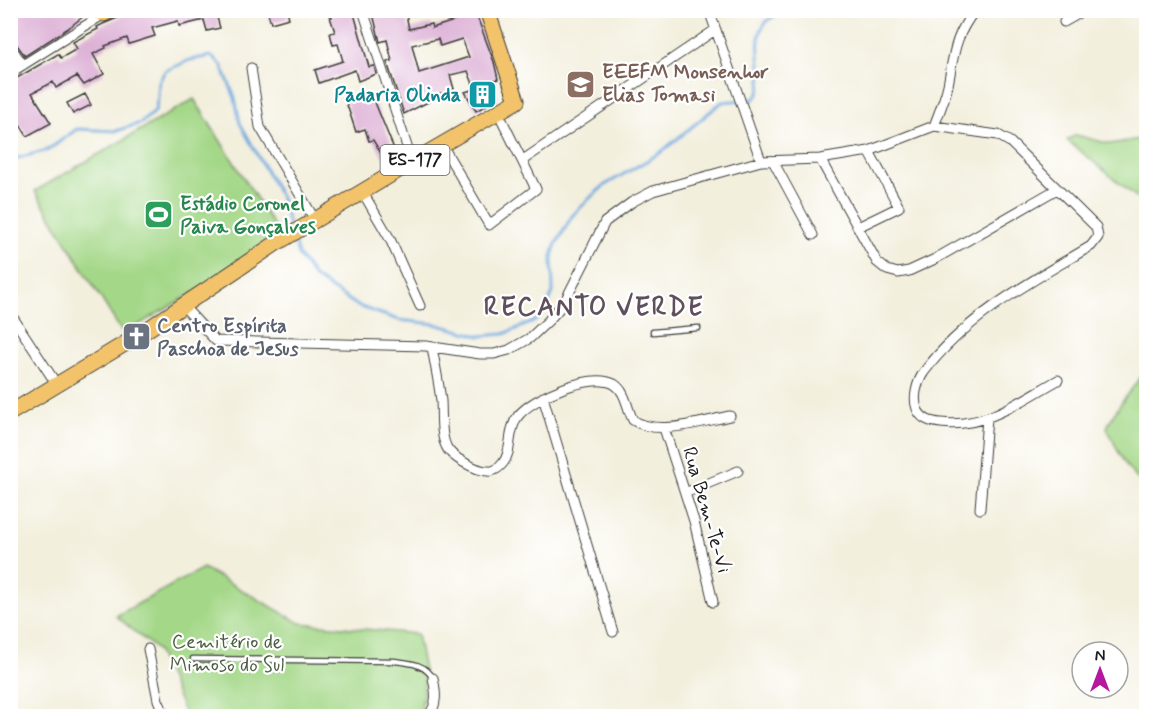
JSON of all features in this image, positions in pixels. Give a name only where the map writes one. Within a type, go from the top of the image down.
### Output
[{"type":"main road","name":"ES-177","points":[[10,413],[183,306],[275,244],[517,101],[487,10]]},
{"type":"street","points":[[363,10],[412,162]]},
{"type":"street","points":[[709,10],[761,161]]},
{"type":"street","points":[[934,126],[948,88],[954,52],[962,27],[975,10]]},
{"type":"street","points":[[1064,22],[1085,10]]},
{"type":"street","points":[[10,73],[104,12]]},
{"type":"street","points":[[523,160],[715,30]]},
{"type":"street","points":[[10,46],[22,65]]},
{"type":"street","points":[[251,68],[260,127],[315,220]]},
{"type":"street","points":[[442,145],[489,225],[537,189],[498,112]]},
{"type":"street","points":[[183,306],[216,341],[432,347],[494,354],[530,338],[564,303],[606,222],[653,191],[761,161],[820,159],[869,151],[934,126],[998,135],[1010,142],[1096,227],[1098,232],[1096,242],[992,308],[963,331],[922,374],[915,400],[917,409],[923,418],[933,422],[969,423],[987,418],[1058,380]]},
{"type":"street","points":[[858,227],[899,207],[869,151]]},
{"type":"street","points":[[820,159],[877,262],[887,270],[898,273],[909,271],[935,259],[1057,189]]},
{"type":"street","points":[[773,160],[813,235]]},
{"type":"street","points":[[362,191],[390,238],[420,306]]},
{"type":"street","points":[[11,314],[57,385]]},
{"type":"street","points":[[432,347],[441,399],[442,432],[445,446],[450,454],[471,466],[488,472],[496,470],[508,456],[512,427],[518,416],[543,397],[574,385],[594,381],[614,384],[620,390],[633,420],[646,426],[664,429],[730,416]]},
{"type":"street","points":[[543,397],[613,632]]},
{"type":"street","points":[[980,509],[987,418]]},
{"type":"street","name":"Rua Bem-Te-Vi","points":[[664,429],[694,521],[713,602]]},
{"type":"street","points":[[685,493],[738,471]]},
{"type":"street","points":[[148,649],[158,700],[165,717]]},
{"type":"street","points":[[428,717],[435,704],[436,690],[433,678]]},
{"type":"lane","points":[[653,332],[698,328]]},
{"type":"lane","points":[[193,659],[394,661],[421,666],[429,671],[433,678]]},
{"type":"green space","name":"Estádio Coronel Paiva Gonçalves","points":[[194,99],[283,240],[123,334],[35,191]]},
{"type":"green space","points":[[1076,135],[1110,144],[1146,138],[1146,205],[1067,140]]},
{"type":"green space","points":[[1146,367],[1146,485],[1128,467],[1107,428],[1114,413]]},
{"type":"green space","name":"Cemitério de Mimoso do Sul","points":[[203,568],[300,623],[417,634],[425,676],[421,711],[403,716],[186,716],[157,650],[116,616]]},
{"type":"building","points":[[10,10],[71,10],[84,16],[25,56],[10,39]]},
{"type":"building","points":[[137,10],[215,10],[220,28],[207,31],[204,20],[179,26],[178,21],[152,28],[155,36],[129,44],[127,38],[105,46],[106,48],[93,54],[104,74],[84,85],[77,76],[56,88],[53,82],[32,93],[51,123],[27,136],[10,108],[10,82],[58,54],[61,58],[77,49],[73,42],[98,29],[97,27]]},
{"type":"building","points":[[267,10],[287,10],[289,18],[271,23]]},
{"type":"building","points":[[331,10],[353,10],[369,67],[374,66],[376,74],[358,81],[355,70],[319,83],[315,70],[343,61],[338,44],[333,45],[330,33],[335,32],[330,17],[332,17]]},
{"type":"building","points":[[372,10],[405,10],[409,29],[431,24],[432,28],[476,14],[494,62],[498,79],[492,81],[498,99],[476,111],[465,92],[475,89],[468,71],[450,75],[454,89],[429,97],[430,101],[404,114],[387,62],[392,61],[387,40],[380,42]],"holes":[[[438,39],[440,46],[462,39],[469,57],[419,73],[412,45]]]},
{"type":"building","points":[[85,94],[91,105],[73,114],[67,103]]},
{"type":"building","points":[[372,95],[398,159],[388,165],[373,140],[369,141],[365,129],[356,132],[346,102]]},
{"type":"waterway","points":[[294,240],[298,255],[315,278],[358,306],[399,320],[435,324],[480,336],[504,334],[535,321],[546,310],[553,292],[552,257],[555,246],[572,216],[605,185],[660,153],[722,102],[754,99],[761,84],[759,51],[761,30],[767,21],[784,10]]},
{"type":"waterway","points":[[10,160],[48,150],[77,129],[116,131],[141,123],[155,111],[159,82],[165,71],[190,60],[211,56],[222,66],[235,98],[240,123],[281,198],[290,228]]},
{"type":"place","name":"EEEFM Monsenhor Elias Tomasi","points":[[581,84]]},
{"type":"place","name":"Padaria Olinda","points":[[482,95]]},
{"type":"place","name":"Estádio Coronel Paiva Gonçalves","points":[[159,215]]},
{"type":"place","name":"Centro Espírita Paschoa de Jesus","points":[[136,337]]},
{"type":"district","name":"RECANTO VERDE","points":[[594,308]]}]
